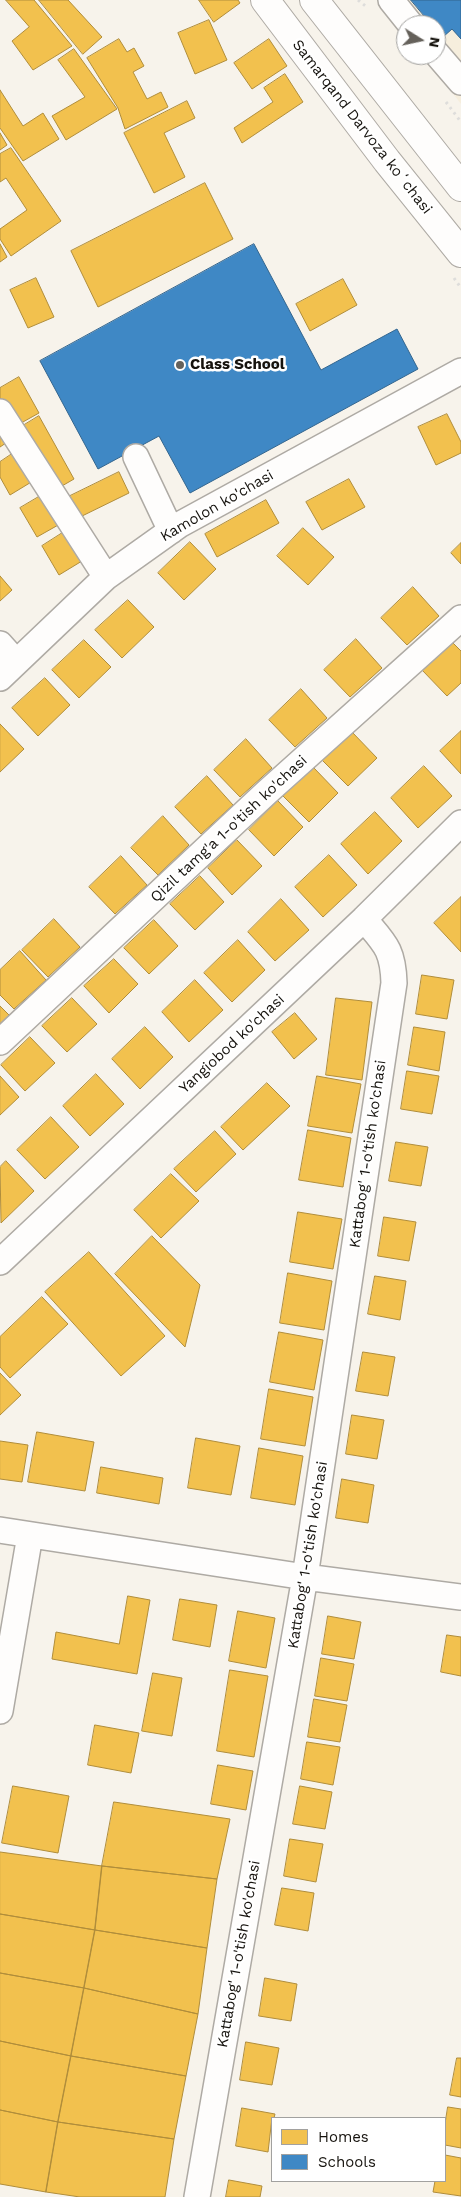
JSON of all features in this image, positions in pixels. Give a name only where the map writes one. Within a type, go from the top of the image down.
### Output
[{"type":"main road","name":"Samarqand Darvoza koʻchasi","points":[[265,0],[387,161],[461,253]]},
{"type":"main road","points":[[314,0],[461,187]]},
{"type":"street","points":[[391,0],[403,15]]},
{"type":"street","points":[[446,65],[461,82]]},
{"type":"street","name":"Kamolon ko'chasi","points":[[8,670],[106,577],[171,531],[461,371]]},
{"type":"street","points":[[0,412],[106,577]]},
{"type":"street","points":[[136,457],[171,531]]},
{"type":"street","name":"Qizil tamg'a 1-o'tish ko'chasi","points":[[0,1042],[266,793],[461,618]]},
{"type":"street","points":[[0,644],[8,670]]},
{"type":"street","name":"Yangiobod ko'chasi","points":[[0,1262],[364,919],[461,823]]},
{"type":"street","name":"Kattabog' 1-o'tish ko'chasi","points":[[197,2197],[305,1577],[394,983],[393,963],[388,946],[364,919]]},
{"type":"street","points":[[0,1530],[305,1577],[461,1598]]},
{"type":"street","points":[[0,1711],[30,1535]]},
{"type":"shaded area","points":[[381,0],[461,0],[461,104],[431,65],[446,65],[446,15],[396,15]]},
{"type":"building: Homes","points":[[6,0],[34,0],[72,46],[33,70],[12,41],[29,27]]},
{"type":"building: Homes","points":[[39,0],[68,0],[102,37],[83,54]]},
{"type":"building: Homes","points":[[199,0],[238,0],[240,3],[214,22]]},
{"type":"building: Homes","points":[[209,20],[227,60],[195,74],[178,33]]},
{"type":"building: Homes","points":[[119,39],[127,52],[134,48],[144,66],[133,72],[147,99],[161,92],[168,107],[125,129],[118,108],[87,58]]},
{"type":"building: Homes","points":[[269,39],[287,66],[252,89],[234,63]]},
{"type":"building: Homes","points":[[74,49],[117,109],[66,140],[52,116],[85,97],[58,60]]},
{"type":"building: Homes","points":[[285,74],[303,102],[242,143],[234,128],[273,102],[264,88]]},
{"type":"building: Homes","points":[[0,90],[23,126],[43,113],[59,139],[23,161],[0,128]]},
{"type":"building: Homes","points":[[187,101],[195,118],[164,133],[185,177],[154,193],[124,133]]},
{"type":"building: Homes","points":[[0,133],[7,145],[0,150]]},
{"type":"building: Homes","points":[[11,148],[61,221],[11,256],[0,239],[0,229],[27,210],[6,178],[0,182],[0,154]]},
{"type":"building: Homes","points":[[205,183],[233,239],[98,307],[71,251]]},
{"type":"building: Homes","points":[[0,244],[7,257],[0,262]]},
{"type":"building: Homes","points":[[36,278],[54,317],[28,328],[10,290]]},
{"type":"building: Homes","points":[[343,279],[357,305],[310,331],[296,304]]},
{"type":"building: Homes","points":[[19,377],[39,413],[14,427],[0,401],[0,388]]},
{"type":"building: Homes","points":[[447,414],[461,442],[461,453],[436,465],[418,427]]},
{"type":"building: Homes","points":[[39,416],[74,479],[55,490],[21,427]]},
{"type":"building: Homes","points":[[0,426],[9,441],[0,447]]},
{"type":"building: Homes","points":[[15,452],[33,481],[10,495],[0,477],[0,462]]},
{"type":"building: Homes","points":[[119,472],[129,493],[78,518],[68,497]]},
{"type":"building: Homes","points":[[349,479],[365,507],[322,530],[306,502]]},
{"type":"building: Homes","points":[[42,495],[60,524],[37,537],[20,508]]},
{"type":"building: Homes","points":[[266,500],[279,523],[217,557],[205,534]]},
{"type":"building: Homes","points":[[303,528],[334,557],[308,585],[277,556]]},
{"type":"building: Homes","points":[[64,532],[82,561],[59,575],[42,546]]},
{"type":"building: Homes","points":[[190,542],[216,569],[184,600],[158,573]]},
{"type":"building: Homes","points":[[461,543],[461,564],[451,553]]},
{"type":"building: Homes","points":[[0,576],[12,590],[0,601]]},
{"type":"building: Homes","points":[[413,587],[439,616],[407,645],[381,618]]},
{"type":"building: Homes","points":[[128,600],[154,627],[122,658],[95,630]]},
{"type":"building: Homes","points":[[356,639],[382,668],[350,697],[324,670]]},
{"type":"building: Homes","points":[[84,640],[111,667],[79,698],[52,670]]},
{"type":"building: Homes","points":[[452,642],[461,651],[461,683],[447,696],[422,670]]},
{"type":"building: Homes","points":[[45,678],[70,705],[38,736],[12,708]]},
{"type":"building: Homes","points":[[301,689],[327,718],[295,747],[269,720]]},
{"type":"building: Homes","points":[[0,724],[24,749],[0,772]]},
{"type":"building: Homes","points":[[461,731],[461,774],[440,751]]},
{"type":"building: Homes","points":[[352,732],[377,758],[348,786],[322,760]]},
{"type":"building: Homes","points":[[246,739],[272,768],[240,797],[214,770]]},
{"type":"building: Homes","points":[[424,766],[452,796],[418,828],[391,798]]},
{"type":"building: Homes","points":[[314,768],[338,793],[309,822],[283,796]]},
{"type":"building: Homes","points":[[207,776],[233,805],[201,834],[175,807]]},
{"type":"building: Homes","points":[[278,801],[303,827],[274,856],[249,830]]},
{"type":"building: Homes","points":[[375,812],[402,841],[368,874],[341,844]]},
{"type":"building: Homes","points":[[163,816],[189,845],[158,875],[131,848]]},
{"type":"building: Homes","points":[[237,840],[262,866],[232,895],[208,868]]},
{"type":"building: Homes","points":[[329,855],[357,885],[323,917],[295,887]]},
{"type":"building: Homes","points":[[121,856],[147,885],[115,914],[89,887]]},
{"type":"building: Homes","points":[[200,876],[224,902],[195,930],[170,904]]},
{"type":"building: Homes","points":[[461,897],[461,952],[434,923]]},
{"type":"building: Homes","points":[[281,899],[309,930],[275,961],[248,932]]},
{"type":"building: Homes","points":[[54,919],[80,947],[48,977],[22,950]]},
{"type":"building: Homes","points":[[154,920],[178,946],[149,974],[124,948]]},
{"type":"building: Homes","points":[[238,940],[265,970],[232,1002],[204,973]]},
{"type":"building: Homes","points":[[20,951],[46,980],[14,1009],[0,995],[0,970]]},
{"type":"building: Homes","points":[[114,959],[138,984],[109,1013],[84,986]]},
{"type":"building: Homes","points":[[422,975],[454,980],[447,1019],[416,1014]]},
{"type":"building: Homes","points":[[195,980],[223,1010],[189,1042],[162,1012]]},
{"type":"building: Homes","points":[[72,998],[97,1024],[67,1052],[42,1026]]},
{"type":"building: Homes","points":[[336,998],[372,1002],[362,1080],[326,1075]]},
{"type":"building: Homes","points":[[0,1006],[9,1015],[0,1024]]},
{"type":"building: Homes","points":[[295,1013],[317,1039],[294,1059],[272,1032]]},
{"type":"building: Homes","points":[[145,1027],[173,1057],[140,1089],[112,1059]]},
{"type":"building: Homes","points":[[414,1027],[445,1032],[439,1071],[408,1065]]},
{"type":"building: Homes","points":[[30,1037],[55,1063],[25,1091],[1,1065]]},
{"type":"building: Homes","points":[[407,1071],[439,1076],[432,1114],[401,1109]]},
{"type":"building: Homes","points":[[96,1074],[124,1104],[90,1136],[63,1106]]},
{"type":"building: Homes","points":[[0,1076],[19,1097],[0,1115]]},
{"type":"building: Homes","points":[[317,1076],[361,1084],[352,1133],[308,1126]]},
{"type":"building: Homes","points":[[267,1083],[290,1106],[243,1150],[221,1127]]},
{"type":"building: Homes","points":[[51,1117],[79,1147],[45,1179],[17,1150]]},
{"type":"building: Homes","points":[[308,1130],[351,1138],[343,1187],[299,1180]]},
{"type":"building: Homes","points":[[215,1131],[236,1154],[196,1192],[174,1169]]},
{"type":"building: Homes","points":[[396,1142],[428,1147],[421,1186],[389,1181]]},
{"type":"building: Homes","points":[[6,1161],[34,1191],[1,1223],[0,1167]]},
{"type":"building: Homes","points":[[171,1174],[199,1201],[161,1238],[134,1210]]},
{"type":"building: Homes","points":[[298,1212],[342,1219],[333,1269],[290,1262]]},
{"type":"building: Homes","points":[[384,1217],[416,1222],[409,1261],[378,1256]]},
{"type":"building: Homes","points":[[152,1236],[200,1285],[185,1347],[115,1274]]},
{"type":"building: Homes","points":[[89,1252],[165,1336],[121,1376],[45,1292]]},
{"type":"building: Homes","points":[[288,1273],[332,1281],[324,1330],[280,1323]]},
{"type":"building: Homes","points":[[375,1276],[406,1281],[400,1320],[368,1314]]},
{"type":"building: Homes","points":[[42,1297],[68,1324],[10,1378],[0,1367],[0,1337]]},
{"type":"building: Homes","points":[[279,1332],[323,1340],[314,1390],[270,1382]]},
{"type":"building: Homes","points":[[363,1352],[395,1357],[388,1396],[356,1391]]},
{"type":"building: Homes","points":[[0,1373],[21,1395],[0,1415]]},
{"type":"building: Homes","points":[[269,1389],[313,1397],[305,1446],[261,1439]]},
{"type":"building: Homes","points":[[352,1415],[384,1420],[377,1459],[346,1454]]},
{"type":"building: Homes","points":[[37,1432],[94,1442],[85,1491],[28,1482]]},
{"type":"building: Homes","points":[[196,1438],[240,1446],[231,1495],[188,1488]]},
{"type":"building: Homes","points":[[0,1441],[28,1445],[22,1482],[0,1479]]},
{"type":"building: Homes","points":[[259,1448],[303,1456],[295,1505],[251,1498]]},
{"type":"building: Homes","points":[[101,1467],[163,1478],[159,1504],[97,1493]]},
{"type":"building: Homes","points":[[342,1479],[374,1485],[368,1523],[336,1518]]},
{"type":"building: Homes","points":[[128,1596],[150,1600],[137,1674],[52,1659],[56,1632],[119,1644]]},
{"type":"building: Homes","points":[[180,1599],[217,1605],[210,1647],[173,1640]]},
{"type":"building: Homes","points":[[238,1611],[275,1618],[266,1668],[229,1661]]},
{"type":"building: Homes","points":[[328,1616],[361,1622],[354,1659],[322,1654]]},
{"type":"building: Homes","points":[[447,1635],[461,1637],[461,1676],[441,1672]]},
{"type":"building: Homes","points":[[321,1658],[354,1664],[347,1701],[315,1696]]},
{"type":"building: Homes","points":[[230,1670],[268,1676],[254,1757],[217,1751]]},
{"type":"building: Homes","points":[[153,1673],[182,1678],[172,1736],[142,1731]]},
{"type":"building: Homes","points":[[314,1699],[347,1705],[340,1742],[308,1737]]},
{"type":"building: Homes","points":[[95,1725],[139,1733],[131,1773],[88,1765]]},
{"type":"building: Homes","points":[[307,1742],[340,1747],[333,1785],[301,1779]]},
{"type":"building: Homes","points":[[218,1765],[253,1771],[246,1810],[211,1804]]},
{"type":"building: Homes","points":[[13,1786],[69,1796],[58,1853],[2,1843]]},
{"type":"building: Homes","points":[[300,1786],[332,1792],[325,1829],[293,1824]]},
{"type":"building: Homes","points":[[114,1802],[230,1819],[217,1879],[102,1866]]},
{"type":"building: Homes","points":[[290,1839],[323,1844],[316,1882],[284,1876]]},
{"type":"building: Homes","points":[[0,1852],[102,1866],[95,1930],[0,1914]]},
{"type":"building: Homes","points":[[102,1866],[217,1879],[207,1948],[95,1930]]},
{"type":"building: Homes","points":[[282,1888],[314,1893],[308,1931],[275,1925]]},
{"type":"building: Homes","points":[[0,1914],[95,1930],[84,1988],[0,1973]]},
{"type":"building: Homes","points":[[95,1930],[207,1948],[198,2014],[84,1988]]},
{"type":"building: Homes","points":[[0,1973],[84,1988],[71,2056],[0,2041]]},
{"type":"building: Homes","points":[[265,1978],[297,1984],[291,2021],[259,2016]]},
{"type":"building: Homes","points":[[84,1988],[198,2014],[186,2076],[71,2056]]},
{"type":"building: Homes","points":[[0,2041],[71,2056],[58,2122],[0,2110]]},
{"type":"building: Homes","points":[[246,2042],[279,2048],[272,2085],[240,2080]]},
{"type":"building: Homes","points":[[71,2056],[186,2076],[174,2139],[58,2122]]},
{"type":"building: Homes","points":[[457,2058],[461,2058],[461,2097],[450,2095]]},
{"type":"building: Homes","points":[[448,2107],[461,2109],[461,2148],[446,2145]]},
{"type":"building: Homes","points":[[242,2108],[275,2114],[274,2117],[271,2117],[268,2152],[236,2146]]},
{"type":"building: Homes","points":[[0,2110],[58,2122],[46,2192],[0,2184]]},
{"type":"building: Homes","points":[[58,2122],[174,2139],[165,2197],[80,2197],[46,2192]]},
{"type":"building: Homes","points":[[446,2155],[461,2158],[461,2196],[433,2192],[435,2182],[446,2182]]},
{"type":"building: Homes","points":[[229,2180],[262,2186],[260,2197],[226,2197]]},
{"type":"building: Schools","points":[[411,0],[461,0],[461,39],[452,29],[446,34],[446,15],[424,15]]},
{"type":"building: Schools","name":"Class School","points":[[254,244],[321,370],[397,329],[418,369],[190,493],[159,436],[98,469],[40,361]]},
{"type":"place","name":"Class School","points":[[180,365]]}]
